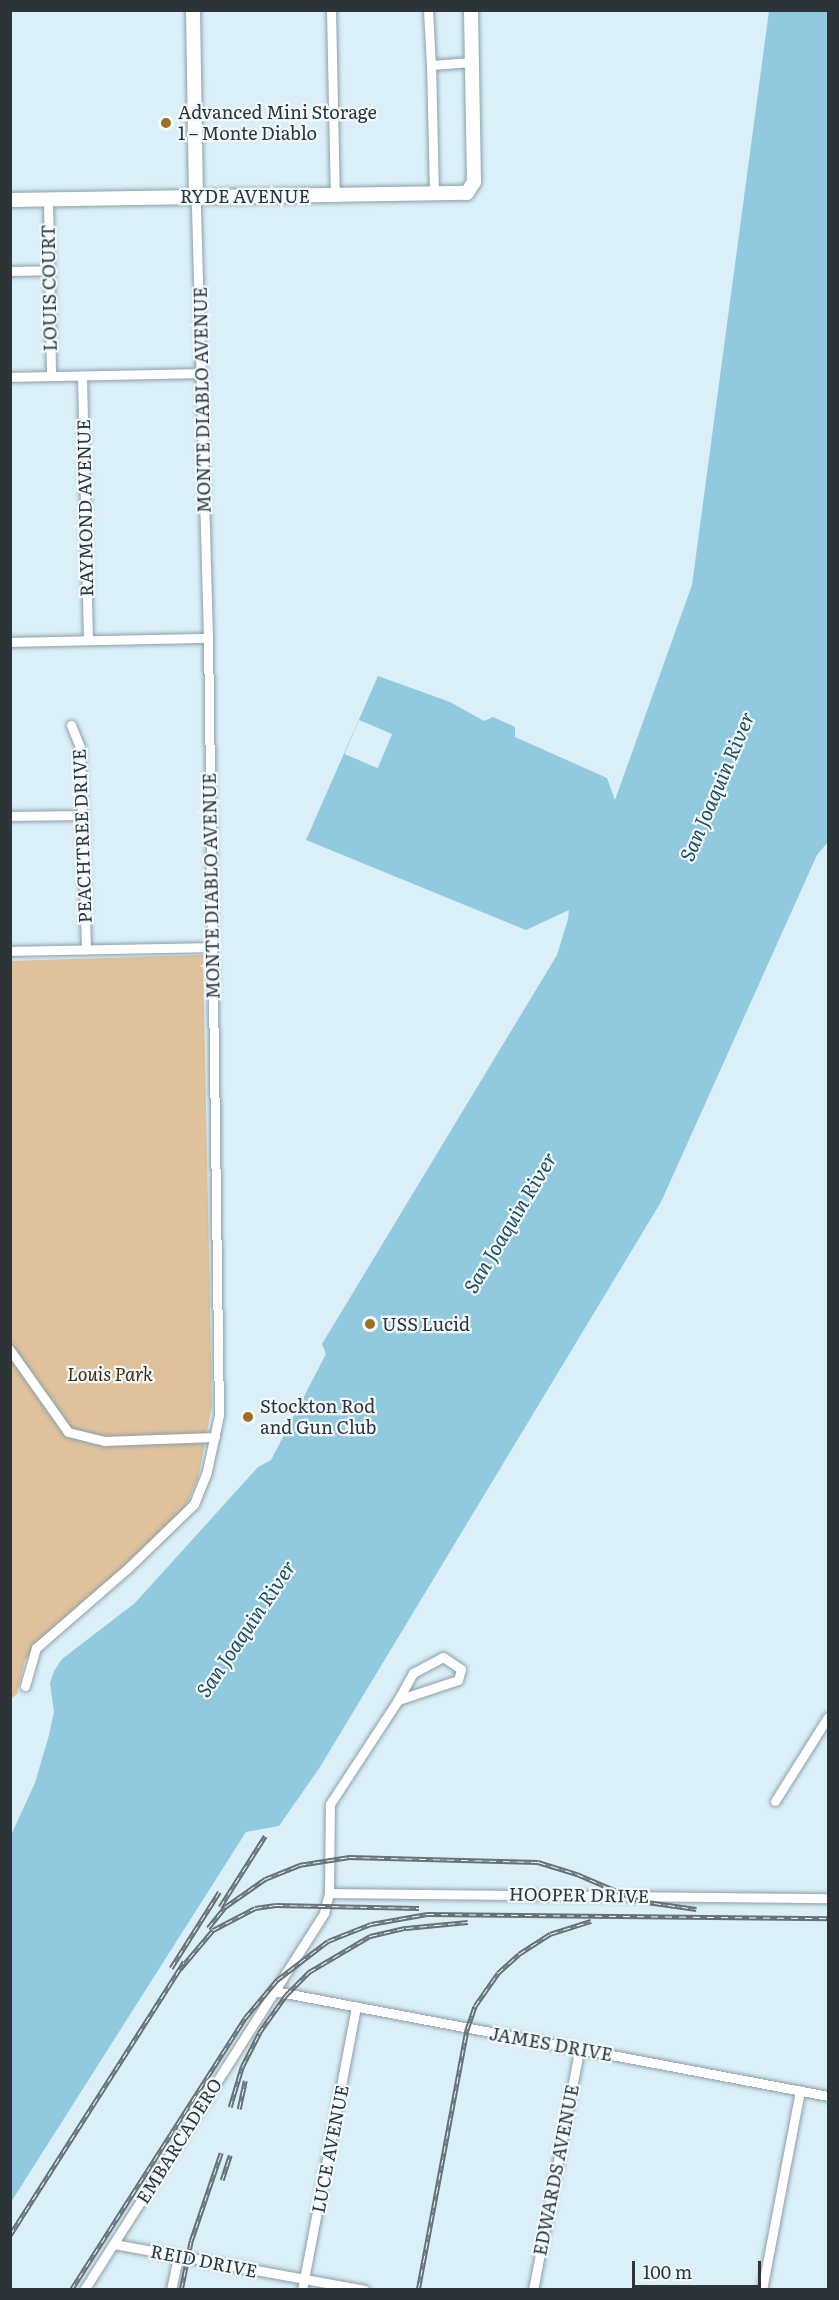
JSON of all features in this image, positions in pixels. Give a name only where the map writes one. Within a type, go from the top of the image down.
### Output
[{"type":"street","name":"MONTE DIABLO AVENUE","points":[[25,1686],[36,1648],[188,1511],[200,1493],[214,1437],[220,1359],[211,947],[208,638],[193,10]]},
{"type":"street","points":[[331,10],[335,197]]},
{"type":"street","points":[[428,10],[434,194]]},
{"type":"street","points":[[431,64],[472,62],[471,10]]},
{"type":"street","name":"RYDE AVENUE","points":[[10,200],[335,197],[468,193],[474,182],[472,62]]},
{"type":"street","name":"LOUIS COURT","points":[[48,199],[51,376]]},
{"type":"street","points":[[10,271],[49,270]]},
{"type":"street","points":[[10,377],[202,374]]},
{"type":"street","name":"RAYMOND AVENUE","points":[[82,376],[87,640]]},
{"type":"street","points":[[10,642],[208,638]]},
{"type":"street","name":"PEACHTREE DRIVE","points":[[71,724],[80,747],[86,949]]},
{"type":"street","points":[[10,816],[81,814]]},
{"type":"street","points":[[10,951],[211,947]]},
{"type":"street","points":[[10,1350],[68,1432],[104,1441],[214,1437]]},
{"type":"street","points":[[329,1893],[330,1804],[398,1700],[413,1672],[421,1665],[443,1657],[460,1669],[461,1676],[453,1683],[398,1700]]},
{"type":"street","points":[[775,1801],[828,1717]]},
{"type":"street","name":"HOOPER DRIVE","points":[[329,1893],[828,1898]]},
{"type":"street","name":"EMBARCADERO","points":[[84,2289],[324,1913],[329,1893]]},
{"type":"street","name":"JAMES DRIVE","points":[[274,1992],[828,2096]]},
{"type":"street","name":"LUCE AVENUE","points":[[302,2289],[356,2008]]},
{"type":"street","name":"EDWARDS AVENUE","points":[[533,2289],[579,2050]]},
{"type":"street","points":[[762,2289],[800,2091]]},
{"type":"street","name":"REID DRIVE","points":[[114,2244],[365,2289]]},
{"type":"street","points":[[171,2289],[178,2256]]},
{"type":"green space","name":"Louis Park","points":[[203,955],[212,1406],[198,1479],[180,1519],[25,1660],[17,1694],[11,1699],[10,961]]},
{"type":"water","name":"San Joaquin River","points":[[769,11],[828,11],[828,842],[817,855],[661,1202],[320,1767],[279,1826],[246,1832],[11,2202],[11,1835],[35,1783],[49,1735],[54,1712],[50,1683],[54,1671],[62,1659],[135,1603],[258,1467],[271,1460],[326,1354],[322,1344],[557,955],[568,919],[569,910],[526,930],[306,840],[378,676],[450,702],[484,721],[493,717],[515,727],[515,737],[607,778],[615,800],[692,585]]},
{"type":"pier","points":[[359,720],[392,734],[378,768],[345,754]]},
{"type":"railway","points":[[220,1907],[265,1836]]},
{"type":"railway","points":[[208,1928],[225,1907],[265,1879],[299,1865],[349,1857],[538,1862],[577,1874],[640,1901],[696,1909]]},
{"type":"railway","points":[[171,1968],[219,1892]]},
{"type":"railway","points":[[180,1969],[213,1930],[255,1908],[276,1905],[419,1908]]},
{"type":"railway","points":[[71,2290],[245,2018],[277,1980],[328,1941],[371,1924],[427,1914],[828,1918]]},
{"type":"railway","points":[[418,2290],[467,2029],[475,2006],[498,1973],[519,1954],[550,1934],[591,1921]]},
{"type":"railway","points":[[230,2107],[242,2067],[259,2033],[286,1995],[309,1972],[370,1936],[406,1928],[468,1922]]},
{"type":"railway","points":[[10,2235],[184,1962]]},
{"type":"railway","points":[[239,2109],[245,2081]]},
{"type":"railway","points":[[181,2290],[191,2241],[221,2153]]},
{"type":"railway","points":[[222,2180],[230,2155]]},
{"type":"place","name":"Advanced Mini Storage 1 – Monte Diablo","points":[[166,123]]},
{"type":"place","name":"USS Lucid","points":[[370,1324]]},
{"type":"place","name":"Stockton Rod and Gun Club","points":[[248,1417]]}]
